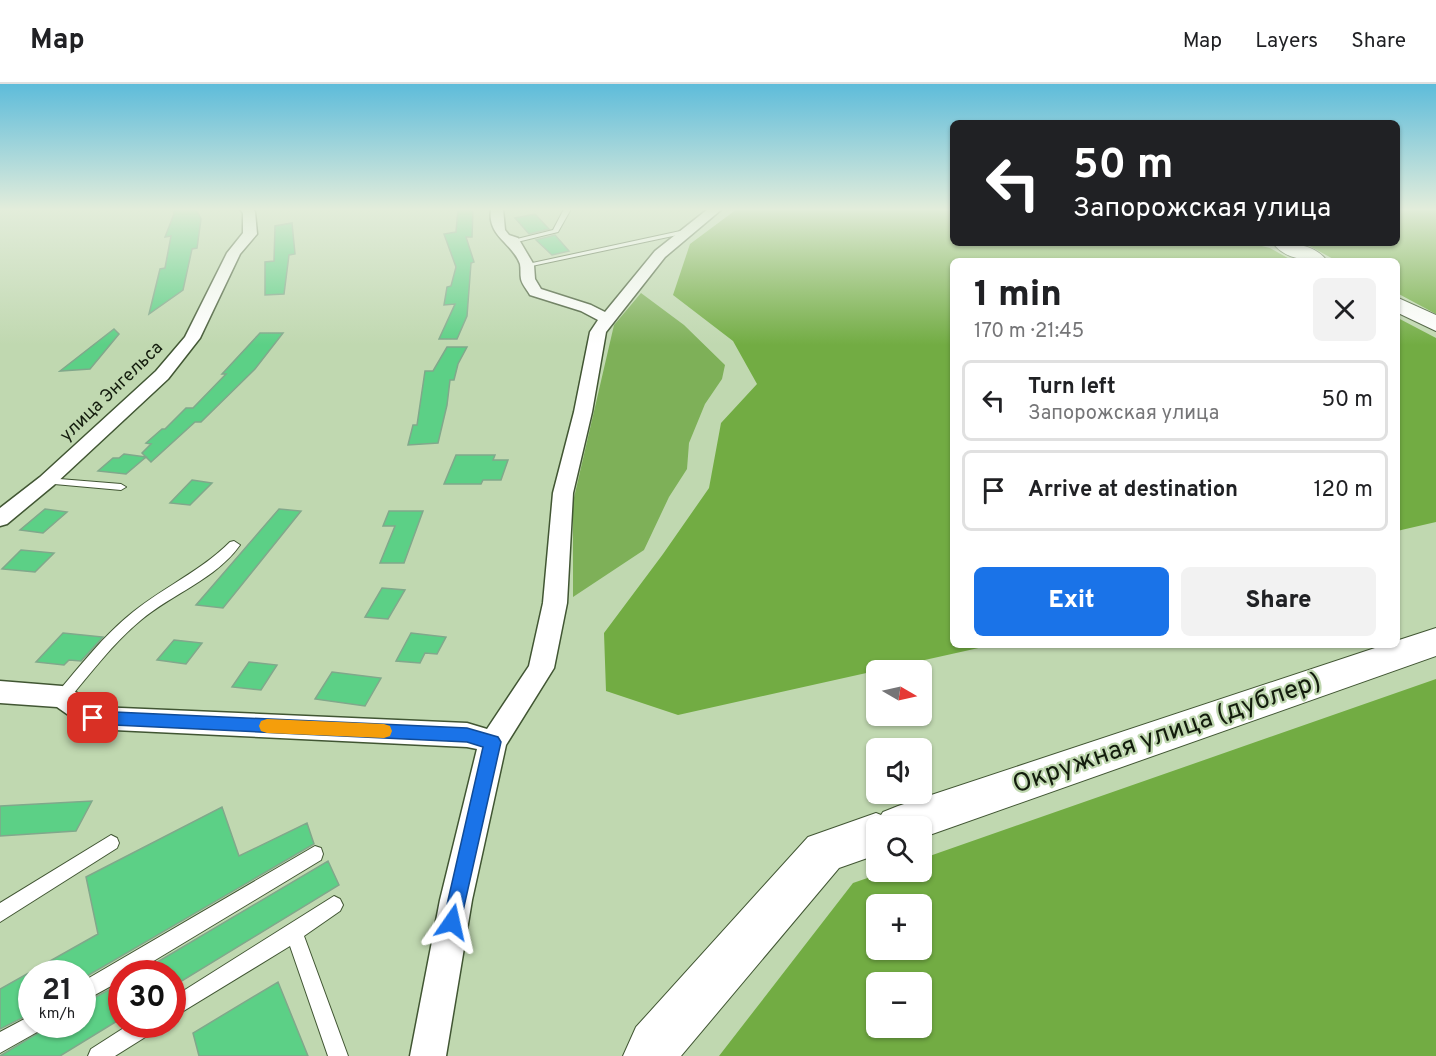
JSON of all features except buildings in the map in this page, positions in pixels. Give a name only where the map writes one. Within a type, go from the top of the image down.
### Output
[{"type":"street","name":"улица Энгельса","points":[[0,519],[47,481],[162,375],[192,338],[233,254]]},
{"type":"street","points":[[521,254],[527,265],[528,279],[535,292],[586,308],[607,319]]},
{"type":"street","points":[[428,1056],[456,900],[493,742],[541,668],[555,603],[563,493],[583,412],[598,332],[660,254]]},
{"type":"street","points":[[1400,305],[1436,324]]},
{"type":"street","name":"Окружная улица (дублер)","points":[[927,816],[1436,642]]},
{"type":"street","points":[[0,692],[62,697],[93,718],[467,735],[493,742]]},
{"type":"street","points":[[651,1056],[655,1046],[824,852],[866,837]]},
{"type":"lane","points":[[527,265],[578,254]]},
{"type":"lane","points":[[47,481],[121,487]]},
{"type":"lane","points":[[62,697],[129,622],[219,562],[234,545]]},
{"type":"lane","points":[[0,913],[111,843]]},
{"type":"lane","points":[[96,985],[315,854]]},
{"type":"lane","points":[[186,1000],[294,933],[334,905]]},
{"type":"lane","points":[[294,933],[338,1056]]},
{"type":"lane","points":[[0,1043],[18,1032]]},
{"type":"lane","points":[[98,1056],[126,1038]]},
{"type":"green space","points":[[687,254],[1281,254],[1288,258],[950,258],[950,648],[979,648],[925,660],[866,660],[866,673],[678,715],[606,691],[604,633],[709,488],[721,423],[757,384],[733,341],[673,295]]},
{"type":"green space","points":[[1325,254],[1436,254],[1436,314],[1400,295],[1400,258],[1332,258]]},
{"type":"green space","points":[[641,293],[684,325],[725,365],[722,379],[705,404],[689,443],[687,469],[669,497],[644,550],[573,597],[573,502],[614,325]]},
{"type":"green space","points":[[1400,319],[1436,338],[1436,522],[1400,530]]},
{"type":"green space","points":[[1436,679],[1436,1056],[719,1056],[853,883],[866,879],[866,882],[932,882],[932,855]]},
{"type":"slow traffic","points":[[267,726],[384,731]]},
{"type":"route","points":[[93,718],[467,735],[493,742],[452,922]]}]
